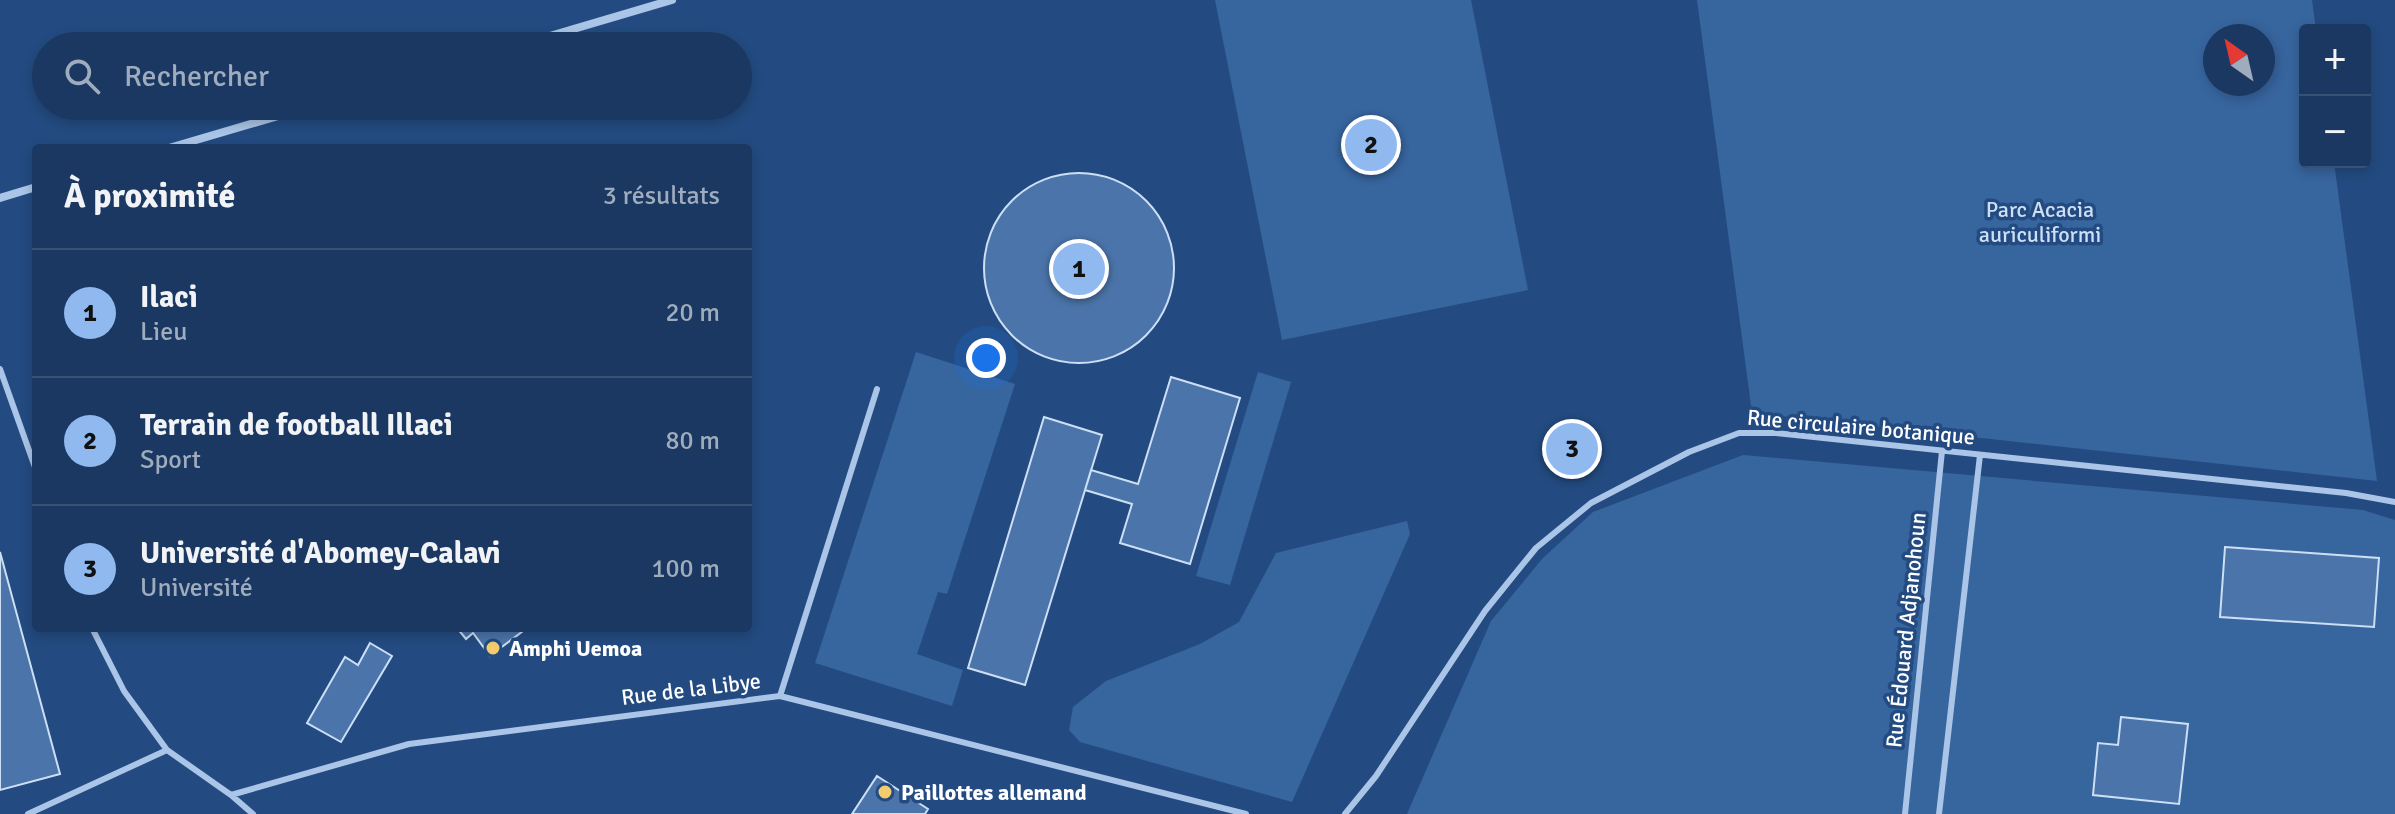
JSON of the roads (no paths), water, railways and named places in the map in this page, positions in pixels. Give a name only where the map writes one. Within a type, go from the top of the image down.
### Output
[{"type":"street","points":[[563,32],[672,0]]},
{"type":"street","points":[[183,144],[264,120]]},
{"type":"street","points":[[0,198],[32,188]]},
{"type":"lane","points":[[0,369],[32,459]]},
{"type":"lane","points":[[780,696],[877,389]]},
{"type":"lane","name":"Rue circulaire botanique","points":[[1345,814],[1376,776],[1485,611],[1536,548],[1591,503],[1689,452],[1739,433],[1776,433],[2346,493],[2395,502]]},
{"type":"lane","name":"Rue Édouard Adjanohoun","points":[[1905,814],[1942,451]]},
{"type":"lane","points":[[1939,814],[1980,455]]},
{"type":"lane","points":[[94,632],[124,691],[167,750],[253,814]]},
{"type":"lane","name":"Rue de la Libye","points":[[231,795],[409,744],[780,696],[1246,814]]},
{"type":"lane","points":[[28,814],[167,750]]},
{"type":"place","name":"Terrain de football Illaci","points":[[1371,145]]},
{"type":"place","name":"Ilaci","points":[[1079,269]]},
{"type":"place","name":"Université d'Abomey-Calavi","points":[[1572,449]]},
{"type":"place","name":"Amphi Uemoa","points":[[493,648]]},
{"type":"place","name":"Paillottes allemand","points":[[885,792]]},
{"type":"park label","name":"Parc Acacia auriculiformi","points":[[2040,222]]}]
